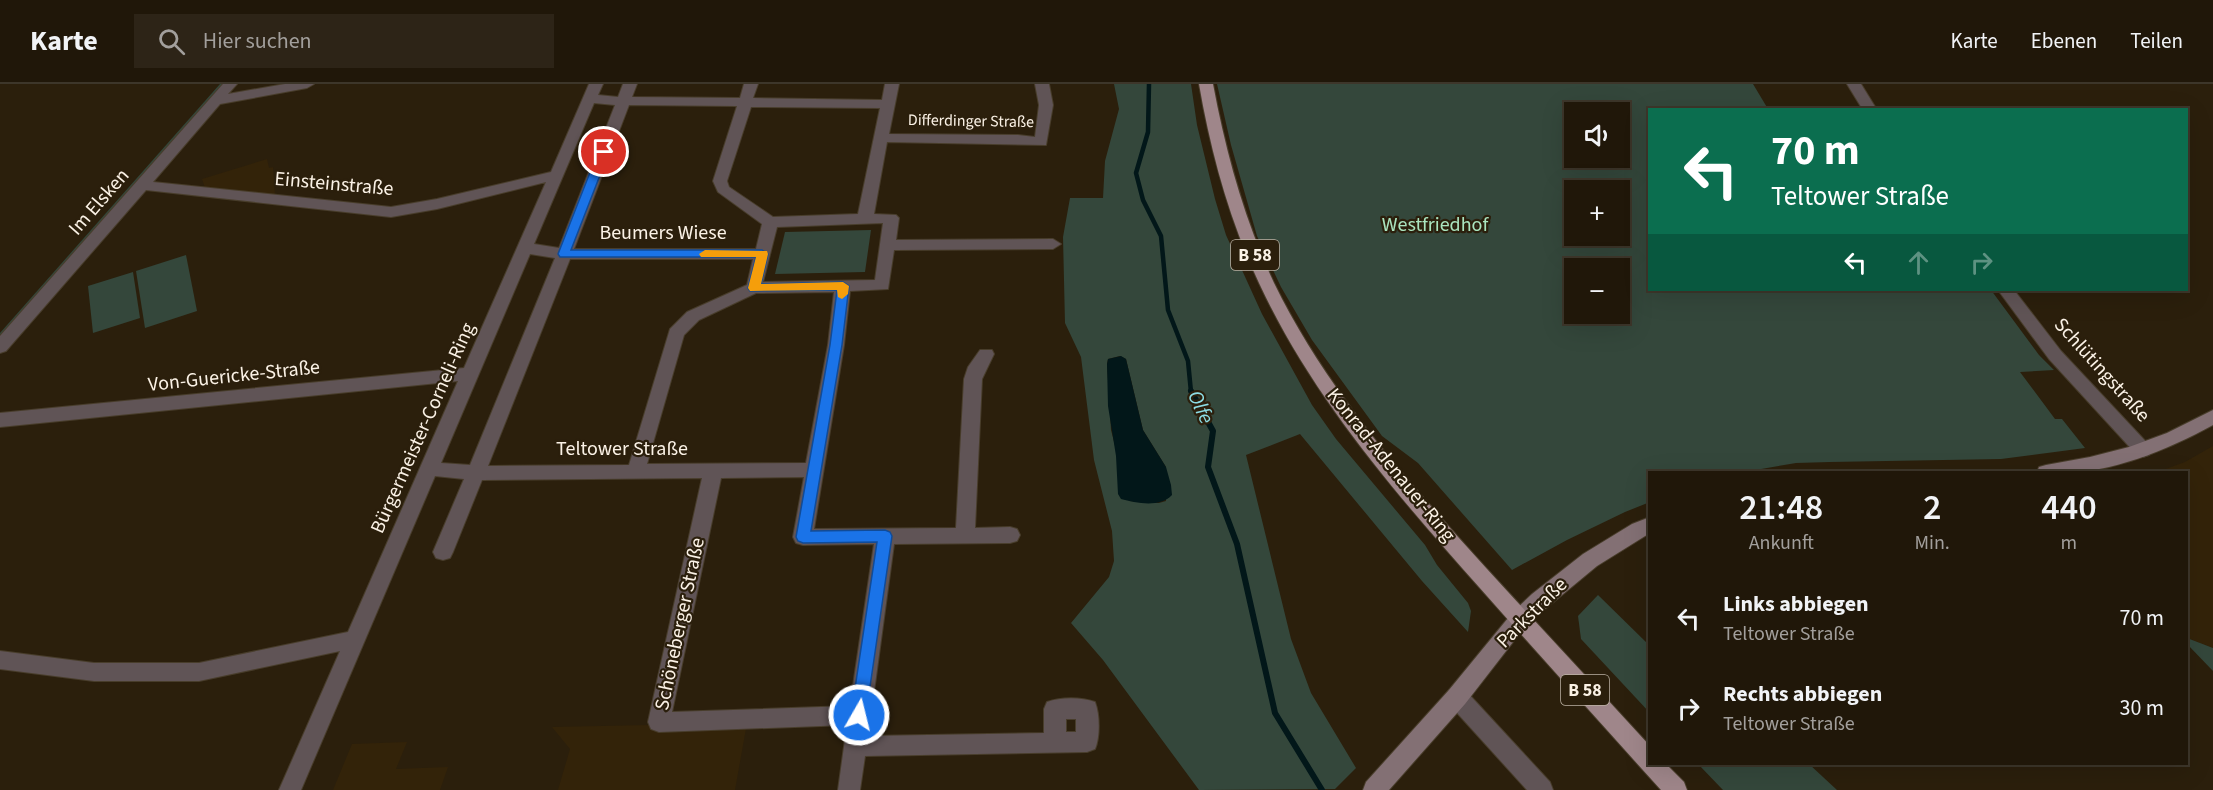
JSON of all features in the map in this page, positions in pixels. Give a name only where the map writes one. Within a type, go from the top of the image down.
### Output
[{"type":"main road","name":"Konrad-Adenauer-Ring","points":[[1206,84],[1223,164],[1245,234],[1282,312],[1342,410],[1396,477],[1648,760]]},
{"type":"main road","name":"Konrad-Adenauer-Ring","points":[[1653,765],[1676,790]]},
{"type":"street","name":"Im Elsken","points":[[0,347],[230,84]]},
{"type":"street","points":[[215,101],[307,84]]},
{"type":"street","points":[[443,552],[630,84]]},
{"type":"street","points":[[744,103],[751,84]]},
{"type":"street","name":"Differdinger Straße","points":[[866,219],[892,84]]},
{"type":"street","name":"Differdinger Straße","points":[[880,138],[1018,139],[1041,142],[1045,109],[1045,91],[1042,84]]},
{"type":"street","points":[[1854,84],[1869,108]]},
{"type":"street","name":"Differdinger Straße","points":[[591,97],[606,107],[623,101],[888,104]]},
{"type":"street","name":"Bürgermeister-Corneli-Ring","points":[[290,790],[591,97]]},
{"type":"street","name":"Beumers Wiese","points":[[744,103],[720,181],[723,189],[729,194],[770,222]]},
{"type":"street","name":"Einsteinstraße","points":[[142,185],[391,212],[437,204],[556,175]]},
{"type":"street","points":[[636,471],[676,333],[693,316],[754,288],[882,285],[891,218],[770,222],[754,288]]},
{"type":"street","points":[[888,245],[1053,244]]},
{"type":"street","name":"Beumers Wiese","points":[[527,248],[564,254],[762,254]]},
{"type":"street","name":"Beumers Wiese","points":[[519,265],[564,254]]},
{"type":"street","points":[[843,286],[836,345],[803,537],[1010,535]]},
{"type":"street","name":"Schlütingstraße","points":[[2007,291],[2055,355],[2143,450]]},
{"type":"street","points":[[965,535],[973,379],[977,367],[986,354]]},
{"type":"street","name":"Von-Guericke-Straße","points":[[0,420],[471,374]]},
{"type":"street","points":[[2052,471],[2097,464],[2143,450],[2182,435],[2213,417]]},
{"type":"street","name":"Teltower Straße","points":[[431,468],[476,473],[814,470]]},
{"type":"street","name":"Schöneberger Straße","points":[[713,471],[659,722],[859,715]]},
{"type":"street","name":"Parkstraße","points":[[1374,790],[1458,697],[1520,618],[1545,594],[1590,560],[1648,526]]},
{"type":"street","points":[[849,790],[885,536]]},
{"type":"street","points":[[0,660],[94,672],[199,672],[356,639]]},
{"type":"street","points":[[1458,697],[1542,790]]},
{"type":"street","points":[[855,746],[1054,742]]},
{"type":"shaded area","points":[[267,159],[269,168],[273,167],[275,195],[205,188],[202,179]]},
{"type":"shaded area","points":[[1121,356],[1126,359],[1143,430],[1166,467],[1171,485],[1172,495],[1161,502],[1134,502],[1121,499],[1118,494],[1116,456],[1108,406],[1107,364],[1108,359]]},
{"type":"shaded area","points":[[2213,446],[2213,648],[2188,638],[2188,471],[2160,471],[2185,462]]},
{"type":"shaded area","points":[[747,723],[735,790],[558,790],[570,749],[552,727]]},
{"type":"shaded area","points":[[407,742],[396,769],[448,767],[440,790],[333,790],[352,744]]},
{"type":"green space","points":[[220,84],[223,84],[0,338],[0,333]]},
{"type":"green space","points":[[1114,84],[1191,84],[1197,125],[1226,235],[1262,314],[1312,405],[1336,439],[1425,545],[1437,565],[1468,603],[1471,611],[1468,632],[1422,581],[1300,434],[1246,455],[1291,639],[1311,693],[1356,768],[1335,789],[1199,790],[1103,660],[1071,623],[1109,577],[1114,561],[1112,531],[1094,460],[1081,357],[1065,323],[1063,237],[1070,198],[1103,198],[1105,161],[1119,109]],"holes":[[[1120,356],[1126,359],[1143,430],[1166,467],[1166,501],[1159,503],[1129,501],[1111,430],[1108,359]]]},
{"type":"green space","name":"Westfriedhof","points":[[1217,84],[1753,84],[1767,108],[1648,108],[1648,291],[1992,291],[2039,355],[2054,370],[2020,372],[2055,419],[2062,419],[2085,448],[2001,459],[1796,463],[1750,471],[1648,471],[1648,503],[1567,540],[1512,570],[1418,463],[1382,436],[1312,340],[1281,287],[1257,236],[1231,145]]},
{"type":"green space","points":[[871,230],[865,272],[775,274],[785,232]]},
{"type":"green space","points":[[186,255],[197,311],[145,328],[136,271]]},
{"type":"green space","points":[[133,272],[140,318],[93,333],[88,286]]},
{"type":"green space","points":[[1598,595],[1648,644],[1648,711],[1581,639],[1578,616]]},
{"type":"green space","points":[[2188,638],[2213,648],[2213,671],[2188,645]]},
{"type":"green space","points":[[1699,765],[1810,765],[1837,790],[1723,790]]},
{"type":"waterway","name":"Olfe","points":[[1149,84],[1148,132],[1136,173],[1143,200],[1161,236],[1168,310],[1188,361],[1191,392]]},
{"type":"waterway","name":"Olfe","points":[[1191,391],[1213,431],[1208,467],[1237,544],[1275,713],[1322,790]]},
{"type":"slow traffic","points":[[705,254],[762,254],[754,288],[843,286],[842,294]]},
{"type":"route","points":[[604,152],[564,254],[762,254],[754,288],[843,286],[836,345],[803,537],[885,536],[859,715]]}]
